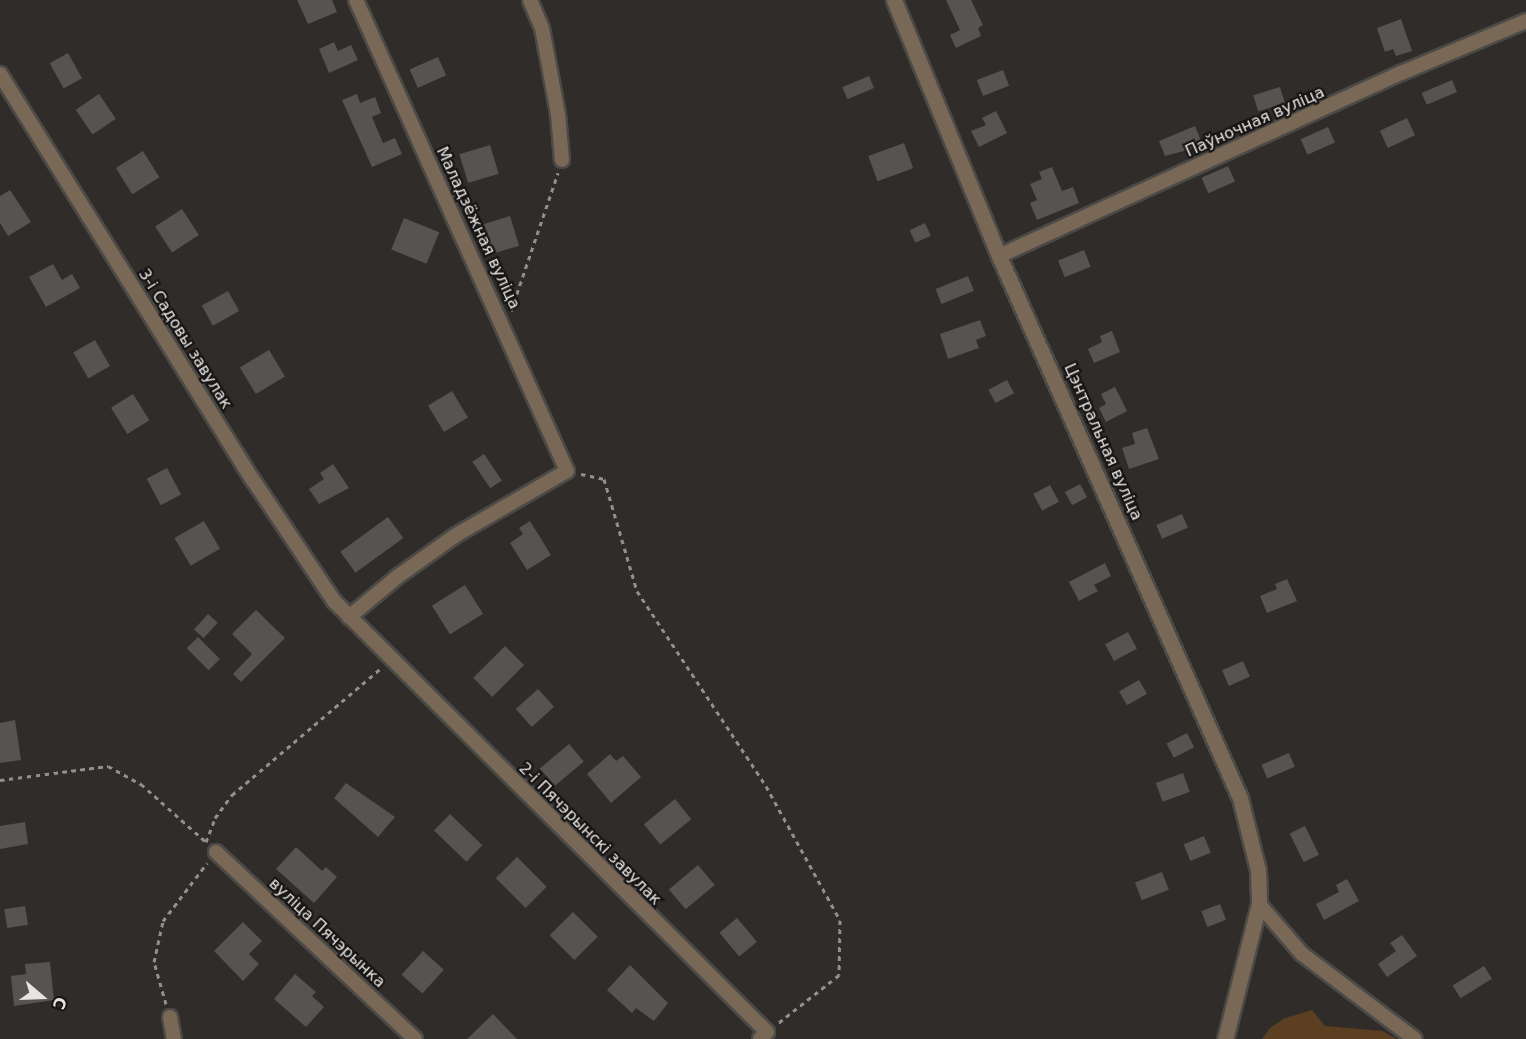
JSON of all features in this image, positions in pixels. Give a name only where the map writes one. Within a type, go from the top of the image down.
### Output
[{"type":"street","name":"Маладзёжная вуліца","points":[[356,0],[506,327],[567,471]]},
{"type":"street","points":[[530,0],[542,28],[558,114],[562,160]]},
{"type":"street","name":"Цэнтральная вуліца","points":[[894,0],[999,256],[1223,753],[1251,837],[1258,870],[1258,904],[1225,1039]]},
{"type":"street","name":"Паўночная вуліца","points":[[999,256],[1401,73],[1526,21]]},
{"type":"street","name":"3-і Садовы завулак","points":[[0,74],[253,480],[349,617],[390,660]]},
{"type":"street","points":[[349,617],[397,577],[456,535],[567,471]]},
{"type":"street","name":"2-і Пячэрынскі завулак","points":[[390,660],[763,1036]]},
{"type":"street","name":"вуліца Пячэрынка","points":[[211,847],[415,1039]]},
{"type":"street","points":[[1258,904],[1302,954],[1415,1039]]},
{"type":"street","points":[[170,1017],[174,1039]]},
{"type":"path","points":[[506,327],[562,160]]},
{"type":"path","points":[[567,471],[604,479],[637,591],[766,786],[840,920],[839,975],[763,1036]]},
{"type":"path","points":[[170,1017],[154,962],[162,921],[211,847],[215,818],[232,795],[390,660]]},
{"type":"path","points":[[0,780],[108,766],[141,784],[211,847]]},
{"type":"shaded area","points":[[1312,1010],[1325,1026],[1382,1031],[1397,1039],[1262,1039],[1270,1028],[1285,1018]]},
{"type":"building","points":[[297,0],[332,0],[337,12],[308,24]]},
{"type":"building","points":[[946,0],[971,0],[983,25],[978,28],[981,36],[956,48],[950,35],[960,30]]},
{"type":"building","points":[[1401,19],[1412,51],[1396,56],[1393,49],[1385,52],[1377,28]]},
{"type":"building","points":[[334,42],[338,51],[351,45],[358,60],[329,73],[319,49]]},
{"type":"building","points":[[68,53],[82,78],[64,89],[50,63]]},
{"type":"building","points":[[438,57],[446,75],[418,88],[410,70]]},
{"type":"building","points":[[1003,70],[1009,86],[983,96],[977,80]]},
{"type":"building","points":[[869,76],[874,88],[847,99],[842,87]]},
{"type":"building","points":[[1452,80],[1457,92],[1427,105],[1422,93]]},
{"type":"building","points":[[1280,87],[1285,103],[1258,111],[1253,95]]},
{"type":"building","points":[[99,94],[116,119],[93,135],[76,110]]},
{"type":"building","points":[[357,94],[360,103],[375,97],[381,113],[372,117],[383,143],[395,138],[402,154],[372,167],[342,100]]},
{"type":"building","points":[[996,111],[1007,133],[979,147],[971,131],[986,125],[982,118]]},
{"type":"building","points":[[1407,118],[1415,135],[1388,148],[1380,131]]},
{"type":"building","points":[[1195,126],[1203,146],[1165,156],[1159,141]]},
{"type":"building","points":[[1328,127],[1335,143],[1308,155],[1301,139]]},
{"type":"building","points":[[904,143],[913,168],[878,181],[868,156]]},
{"type":"building","points":[[490,145],[499,174],[468,183],[459,154]]},
{"type":"building","points":[[143,151],[159,177],[132,194],[116,168]]},
{"type":"building","points":[[1228,166],[1235,182],[1208,193],[1202,178]]},
{"type":"building","points":[[1052,167],[1062,191],[1073,187],[1079,203],[1037,220],[1030,203],[1037,200],[1030,184],[1042,179],[1039,172]]},
{"type":"building","points":[[10,190],[31,222],[8,236],[0,223],[0,196]]},
{"type":"building","points":[[182,209],[199,235],[172,252],[155,226]]},
{"type":"building","points":[[510,216],[519,246],[488,255],[478,226]]},
{"type":"building","points":[[404,218],[439,232],[426,264],[391,250]]},
{"type":"building","points":[[925,223],[931,236],[916,243],[910,230]]},
{"type":"building","points":[[1084,250],[1091,267],[1065,277],[1058,260]]},
{"type":"building","points":[[53,264],[62,280],[72,274],[80,288],[46,307],[29,277]]},
{"type":"building","points":[[968,276],[974,291],[942,304],[936,289]]},
{"type":"building","points":[[228,291],[239,311],[213,326],[202,306]]},
{"type":"building","points":[[980,320],[986,336],[976,340],[979,348],[948,359],[940,334]]},
{"type":"building","points":[[1112,331],[1120,352],[1094,363],[1088,349],[1102,342],[1100,336]]},
{"type":"building","points":[[95,340],[110,366],[88,378],[73,352]]},
{"type":"building","points":[[269,350],[285,377],[256,394],[240,368]]},
{"type":"building","points":[[1007,380],[1014,393],[996,403],[988,390]]},
{"type":"building","points":[[1115,387],[1127,411],[1106,422],[1099,408],[1106,404],[1101,394]]},
{"type":"building","points":[[452,391],[468,418],[444,432],[428,405]]},
{"type":"building","points":[[133,394],[149,420],[127,434],[111,408]]},
{"type":"building","points":[[1147,428],[1159,459],[1129,469],[1122,448],[1135,444],[1132,433]]},
{"type":"building","points":[[484,454],[502,481],[490,488],[472,462]]},
{"type":"building","points":[[333,464],[349,488],[319,504],[309,489],[324,479],[320,473]]},
{"type":"building","points":[[167,468],[181,494],[161,505],[147,479]]},
{"type":"building","points":[[1080,484],[1087,497],[1072,505],[1065,492]]},
{"type":"building","points":[[1050,485],[1059,502],[1042,511],[1033,494]]},
{"type":"building","points":[[1182,514],[1188,528],[1162,539],[1156,525]]},
{"type":"building","points":[[388,517],[403,538],[356,573],[340,552]]},
{"type":"building","points":[[204,521],[220,549],[191,566],[175,538]]},
{"type":"building","points":[[530,521],[551,555],[527,570],[510,543],[523,534],[519,528]]},
{"type":"building","points":[[1105,563],[1111,576],[1094,585],[1098,591],[1079,601],[1069,582]]},
{"type":"building","points":[[1287,579],[1297,601],[1267,613],[1260,596],[1277,589],[1275,584]]},
{"type":"building","points":[[465,585],[483,614],[450,635],[432,606]]},
{"type":"building","points":[[256,610],[285,638],[241,682],[233,674],[252,654],[232,634]]},
{"type":"building","points":[[208,614],[218,623],[204,638],[194,630]]},
{"type":"building","points":[[1128,632],[1137,649],[1114,661],[1105,644]]},
{"type":"building","points":[[198,637],[220,659],[209,670],[187,648]]},
{"type":"building","points":[[505,646],[524,665],[492,697],[473,678]]},
{"type":"building","points":[[1243,661],[1250,677],[1229,686],[1222,670]]},
{"type":"building","points":[[1139,680],[1147,694],[1127,705],[1119,692]]},
{"type":"building","points":[[538,689],[554,707],[532,727],[516,709]]},
{"type":"building","points":[[15,720],[21,760],[0,763],[0,723]]},
{"type":"building","points":[[1187,733],[1194,747],[1174,758],[1167,743]]},
{"type":"building","points":[[569,744],[584,762],[555,786],[540,768]]},
{"type":"building","points":[[1289,753],[1295,767],[1267,779],[1261,765]]},
{"type":"building","points":[[610,754],[616,761],[623,756],[641,777],[611,803],[587,774]]},
{"type":"building","points":[[1183,773],[1190,792],[1163,802],[1156,783]]},
{"type":"building","points":[[346,783],[395,817],[378,837],[334,798]]},
{"type":"building","points":[[675,799],[691,819],[660,844],[644,824]]},
{"type":"building","points":[[450,814],[482,845],[466,862],[434,831]]},
{"type":"building","points":[[25,822],[28,844],[0,849],[0,826]]},
{"type":"building","points":[[1305,826],[1319,855],[1304,862],[1290,833]]},
{"type":"building","points":[[1204,836],[1211,853],[1190,861],[1184,844]]},
{"type":"building","points":[[296,847],[322,871],[326,867],[337,877],[314,903],[276,869]]},
{"type":"building","points":[[517,857],[547,887],[525,908],[496,878]]},
{"type":"building","points":[[698,865],[715,885],[686,909],[669,889]]},
{"type":"building","points":[[1162,872],[1169,890],[1142,900],[1135,882]]},
{"type":"building","points":[[1347,879],[1359,901],[1324,920],[1316,904],[1339,892],[1336,885]]},
{"type":"building","points":[[1220,904],[1226,920],[1207,927],[1201,911]]},
{"type":"building","points":[[25,906],[28,925],[7,928],[4,909]]},
{"type":"building","points":[[573,912],[598,937],[574,960],[550,935]]},
{"type":"building","points":[[737,918],[757,942],[739,957],[719,933]]},
{"type":"building","points":[[243,922],[262,941],[249,954],[259,964],[243,981],[214,951]]},
{"type":"building","points":[[1402,935],[1417,956],[1387,977],[1378,964],[1396,951],[1390,943]]},
{"type":"building","points":[[423,951],[444,970],[422,994],[402,975]]},
{"type":"building","points":[[50,962],[54,1000],[14,1006],[11,976],[26,974],[25,964]]},
{"type":"building","points":[[630,965],[668,1003],[654,1021],[636,1008],[632,1013],[607,990]]},
{"type":"building","points":[[1484,966],[1492,979],[1461,998],[1453,986]]},
{"type":"building","points":[[295,974],[316,992],[312,996],[324,1007],[306,1027],[274,999]]},
{"type":"building","points":[[493,1014],[517,1039],[467,1039]]}]
